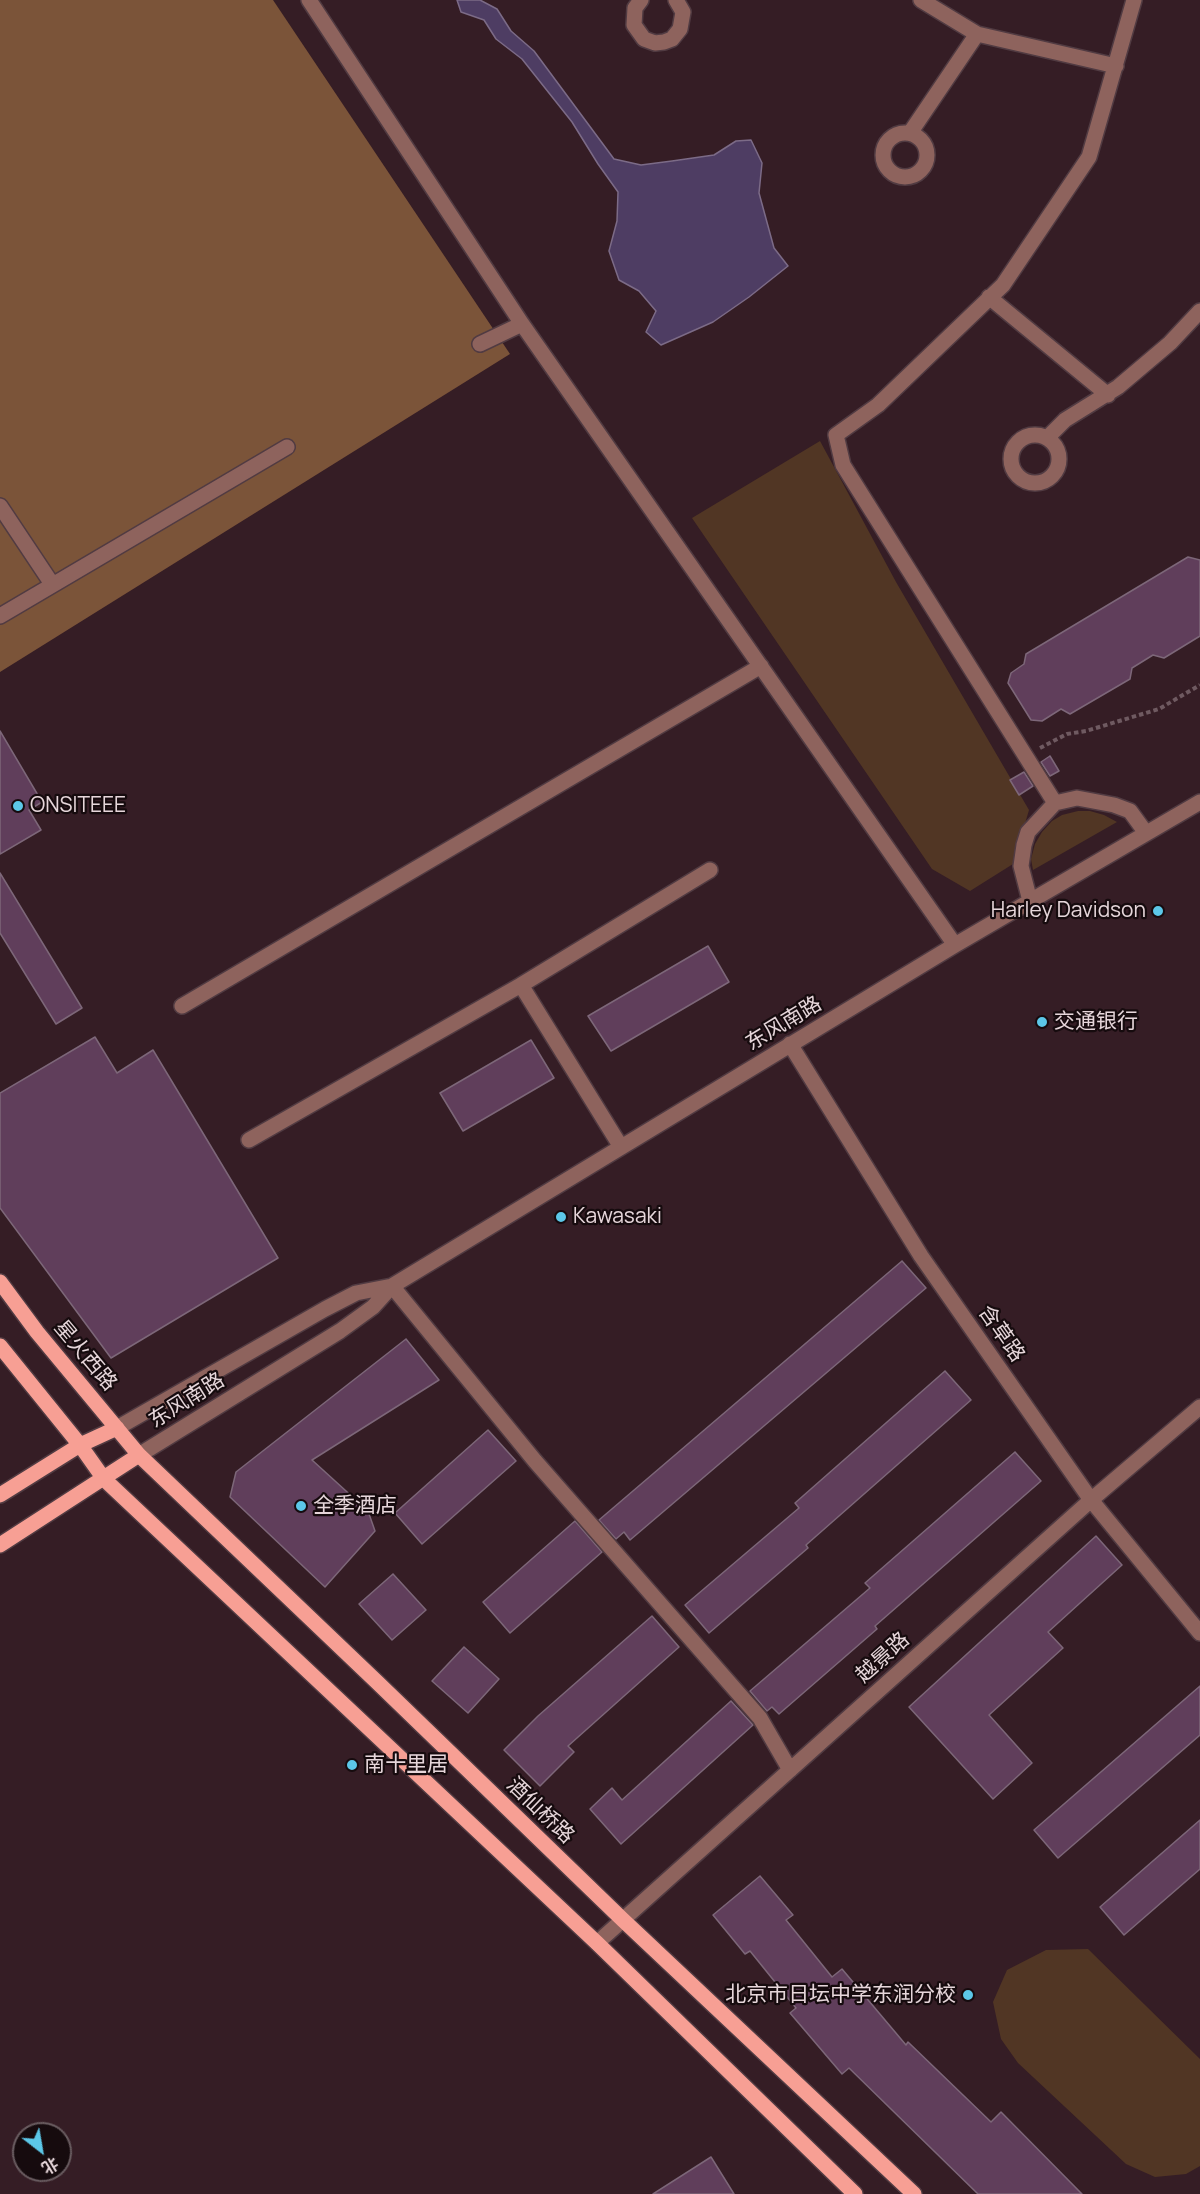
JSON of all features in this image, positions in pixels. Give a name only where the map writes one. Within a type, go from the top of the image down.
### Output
[{"type":"main road","name":"星火西路","points":[[0,1282],[37,1332],[139,1455]]},
{"type":"main road","points":[[0,1346],[80,1445],[104,1479],[597,1943],[855,2194]]},
{"type":"main road","name":"东风南路","points":[[0,1495],[80,1445],[117,1428]]},
{"type":"main road","name":"东风南路","points":[[0,1545],[139,1455]]},
{"type":"main road","name":"酒仙桥路","points":[[139,1455],[623,1920],[914,2194]]},
{"type":"street","points":[[309,0],[522,324],[955,945]]},
{"type":"street","points":[[641,0],[634,8],[634,25],[644,39],[655,43],[672,39],[680,29],[682,12],[676,0]]},
{"type":"street","points":[[921,0],[977,34],[1116,66]]},
{"type":"street","points":[[1055,803],[843,465],[836,435],[878,405],[1003,285],[1089,157],[1134,0]]},
{"type":"street","points":[[910,133],[977,34]]},
{"type":"street","points":[[988,297],[1108,395]]},
{"type":"street","points":[[1047,438],[1065,420],[1108,395],[1170,343],[1200,311]]},
{"type":"street","points":[[480,344],[522,324]]},
{"type":"street","points":[[0,616],[287,447]]},
{"type":"street","points":[[0,506],[52,584]]},
{"type":"street","points":[[182,1006],[761,666]]},
{"type":"street","points":[[1030,901],[1021,866],[1024,845],[1028,832],[1055,803],[1077,798],[1114,805],[1130,811],[1146,833]]},
{"type":"street","name":"东风南路","points":[[139,1455],[340,1330],[373,1307],[392,1286],[955,945],[1200,802]]},
{"type":"street","points":[[249,1140],[520,985],[710,870]]},
{"type":"street","points":[[520,985],[621,1146]]},
{"type":"street","name":"含草路","points":[[790,1044],[921,1256],[1091,1500],[1200,1633]]},
{"type":"street","points":[[392,1286],[535,1461],[760,1718],[790,1770]]},
{"type":"street","name":"东风南路","points":[[117,1428],[356,1293],[392,1286]]},
{"type":"street","name":"越景路","points":[[597,1943],[1091,1500],[1200,1407]]},
{"type":"path","points":[[1025,755],[1067,734],[1086,731],[1159,709],[1200,685]]},
{"type":"shaded area","points":[[0,0],[273,0],[510,354],[0,672]]},
{"type":"shaded area","points":[[457,0],[480,0],[497,9],[511,31],[534,51],[614,159],[641,165],[672,161],[714,155],[736,141],[751,140],[762,163],[759,193],[774,248],[788,266],[713,322],[661,345],[646,332],[656,311],[639,291],[619,280],[609,251],[617,221],[618,192],[572,122],[522,59],[496,39],[484,20],[461,12]]},
{"type":"shaded area","points":[[820,441],[896,582],[1029,810],[1013,864],[970,891],[932,869],[692,518]]},
{"type":"shaded area","points":[[1090,811],[1117,822],[1033,870],[1031,859],[1035,844],[1042,832],[1052,821],[1062,815]]},
{"type":"shaded area","points":[[1088,1949],[1200,2059],[1200,2166],[1186,2174],[1155,2177],[1126,2164],[1018,2063],[1001,2039],[993,2002],[1007,1970],[1046,1950]]},
{"type":"building","points":[[1188,557],[1200,560],[1200,636],[1164,658],[1153,655],[1132,668],[1130,679],[1070,714],[1061,709],[1042,721],[1031,720],[1008,683],[1011,673],[1024,664],[1026,654]]},
{"type":"building","name":"ONSITEEE","points":[[0,731],[42,802],[29,810],[41,830],[0,854]]},
{"type":"building","points":[[1050,756],[1059,771],[1050,776],[1041,762]]},
{"type":"building","points":[[1024,772],[1033,786],[1019,795],[1010,780]]},
{"type":"building","points":[[0,873],[82,1008],[56,1024],[0,933]]},
{"type":"building","points":[[708,946],[729,982],[611,1051],[588,1016]]},
{"type":"building","points":[[95,1037],[117,1073],[153,1050],[278,1258],[111,1358],[0,1208],[0,1093]]},
{"type":"building","points":[[531,1040],[554,1078],[463,1131],[440,1093]]},
{"type":"building","points":[[902,1261],[926,1288],[630,1540],[624,1532],[616,1539],[599,1520]]},
{"type":"building","points":[[406,1339],[439,1380],[312,1460],[368,1511],[375,1531],[325,1587],[230,1497],[236,1472]]},
{"type":"building","points":[[945,1371],[971,1400],[806,1545],[808,1548],[709,1633],[685,1605],[799,1508],[795,1503]]},
{"type":"building","points":[[488,1430],[516,1461],[422,1544],[395,1513]]},
{"type":"building","points":[[1015,1452],[1041,1481],[875,1626],[877,1629],[779,1714],[772,1707],[767,1711],[750,1691],[870,1588],[865,1583]]},
{"type":"building","points":[[575,1521],[602,1552],[510,1633],[483,1602]]},
{"type":"building","points":[[1096,1536],[1122,1565],[1048,1632],[1063,1648],[989,1715],[1032,1763],[993,1799],[909,1707]]},
{"type":"building","points":[[393,1574],[426,1610],[392,1640],[359,1604]]},
{"type":"building","points":[[652,1616],[679,1647],[568,1746],[574,1752],[540,1786],[504,1750],[538,1716]]},
{"type":"building","points":[[464,1647],[499,1679],[468,1713],[432,1681]]},
{"type":"building","points":[[1200,1686],[1200,1735],[1058,1858],[1034,1830]]},
{"type":"building","points":[[731,1701],[753,1725],[621,1844],[590,1809],[612,1788],[622,1800]]},
{"type":"building","points":[[1200,1820],[1200,1869],[1124,1935],[1100,1907]]},
{"type":"building","points":[[760,1876],[793,1915],[786,1920],[832,1977],[842,1969],[906,2045],[908,2042],[991,2122],[1001,2112],[1082,2194],[978,2194],[849,2068],[842,2074],[790,2013],[796,2008],[750,1951],[745,1954],[713,1915]]},
{"type":"building","points":[[711,2157],[734,2194],[653,2194]]},
{"type":"place","name":"ONSITEEE","points":[[18,806]]},
{"type":"place","name":"Harley Davidson","points":[[1158,911]]},
{"type":"place","name":"交通银行","points":[[1042,1022]]},
{"type":"place","name":"Kawasaki","points":[[561,1217]]},
{"type":"place","name":"全季酒店","points":[[301,1506]]},
{"type":"place","name":"南十里居","points":[[352,1765]]},
{"type":"place","name":"北京市日坛中学东润分校","points":[[968,1995]]}]
